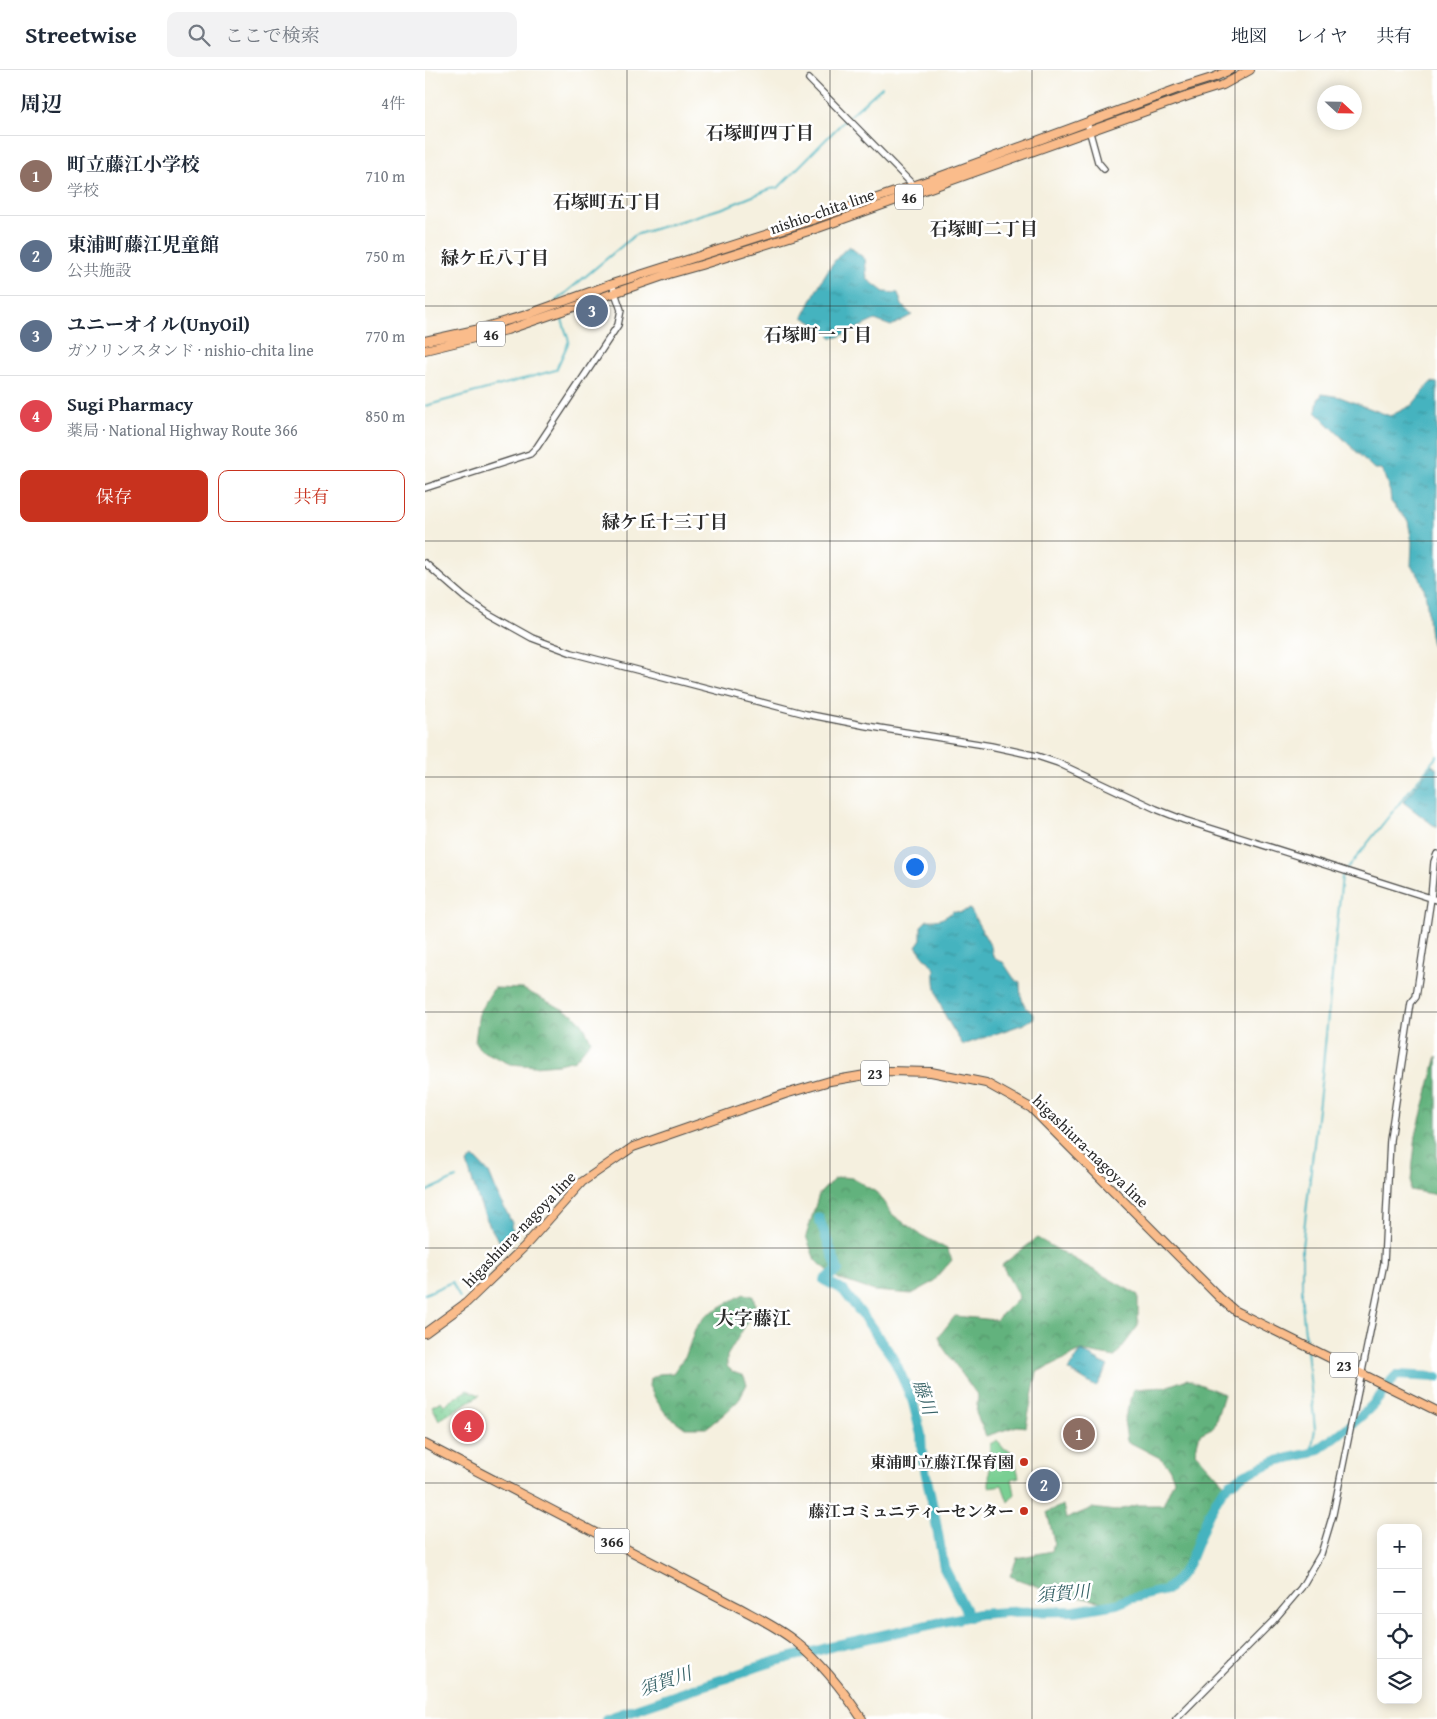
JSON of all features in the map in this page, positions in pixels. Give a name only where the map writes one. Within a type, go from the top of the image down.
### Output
[{"type":"main road","name":"nishio-chita line","points":[[425,350],[507,330],[558,308],[914,185],[1230,70]]},
{"type":"main road","name":"nishio-chita line","points":[[614,288],[701,265],[818,228],[1223,85],[1250,70]]},
{"type":"main road","name":"nishio-chita line","points":[[425,341],[558,308]]},
{"type":"main road","name":"higashiura-nagoya line","points":[[425,1333],[467,1303],[524,1247],[582,1182],[633,1147],[785,1094],[830,1081],[889,1070],[931,1072],[985,1083],[1031,1108],[1235,1311],[1397,1390],[1437,1412]]},
{"type":"main road","name":"366","points":[[425,1444],[781,1631],[796,1642],[831,1675],[862,1719]]},
{"type":"street","points":[[809,79],[914,185],[919,193]]},
{"type":"street","points":[[1087,122],[1099,162],[1104,169]]},
{"type":"street","points":[[425,488],[530,454],[537,447],[618,325],[621,310],[614,288]]},
{"type":"street","points":[[425,563],[465,597],[489,614],[531,638],[572,653],[806,714],[991,746],[1037,756],[1058,763],[1156,809],[1184,820],[1434,899]]},
{"type":"street","points":[[1176,1719],[1273,1621],[1305,1582],[1321,1554],[1333,1514],[1384,1263],[1390,1140],[1411,1003],[1416,997],[1434,899],[1434,862],[1437,854]]},
{"type":"green space","points":[[494,988],[523,989],[574,1015],[582,1023],[591,1041],[575,1060],[534,1066],[510,1064],[480,1050],[475,1042],[479,1012]]},
{"type":"green space","points":[[1437,1056],[1437,1195],[1410,1190],[1416,1135]]},
{"type":"green space","points":[[842,1177],[852,1178],[876,1192],[893,1215],[921,1235],[947,1249],[952,1260],[932,1283],[912,1294],[874,1291],[839,1279],[815,1260],[806,1236],[819,1194],[834,1179]]},
{"type":"green space","points":[[1037,1238],[1138,1295],[1138,1326],[1115,1357],[1081,1351],[1037,1372],[1026,1427],[1017,1426],[986,1436],[976,1413],[978,1396],[942,1346],[939,1336],[955,1316],[996,1320],[1019,1297],[1002,1265]]},
{"type":"green space","points":[[744,1294],[753,1296],[754,1311],[727,1356],[727,1366],[733,1372],[744,1376],[747,1384],[738,1401],[706,1428],[685,1428],[666,1414],[656,1400],[649,1386],[650,1379],[659,1374],[673,1373],[686,1355],[695,1329],[706,1315]]},
{"type":"green space","points":[[1187,1379],[1224,1394],[1214,1427],[1200,1434],[1195,1452],[1227,1487],[1214,1505],[1189,1562],[1165,1590],[1114,1604],[1056,1593],[1010,1576],[1017,1558],[1052,1551],[1054,1541],[1047,1512],[1063,1505],[1066,1519],[1092,1508],[1115,1511],[1137,1505],[1163,1505],[1174,1480],[1169,1467],[1160,1458],[1127,1441],[1124,1420],[1134,1389],[1165,1387]]},
{"type":"green space","points":[[467,1390],[480,1395],[439,1420],[432,1406],[441,1401],[444,1405]]},
{"type":"green space","points":[[997,1440],[1003,1448],[1013,1452],[1019,1477],[1012,1479],[1015,1494],[1008,1502],[1002,1485],[989,1487],[990,1444]]},
{"type":"water","points":[[849,246],[865,259],[867,279],[884,292],[898,293],[902,305],[912,315],[891,326],[875,320],[838,337],[831,338],[828,332],[803,317],[828,270]]},
{"type":"water","points":[[1431,382],[1437,383],[1437,670],[1424,590],[1417,573],[1411,566],[1412,542],[1408,521],[1391,502],[1390,492],[1382,469],[1374,469],[1316,412],[1318,400],[1322,394],[1340,397],[1390,416],[1412,405]]},
{"type":"water","points":[[1432,765],[1437,769],[1437,828],[1403,802]]},
{"type":"water","points":[[970,909],[991,947],[993,956],[1003,962],[1015,980],[1020,983],[1022,1000],[1032,1012],[1034,1018],[1024,1024],[963,1045],[942,1009],[936,990],[935,969],[916,946],[921,939],[921,926],[927,920],[948,916],[953,911],[960,912]]},
{"type":"water","points":[[474,1157],[489,1173],[512,1223],[511,1227],[515,1232],[515,1236],[512,1239],[502,1244],[490,1227],[473,1183],[467,1163]]},
{"type":"water","points":[[1081,1351],[1108,1366],[1096,1387],[1068,1370]]},
{"type":"waterway","points":[[556,301],[635,235],[726,207],[770,189],[778,188],[844,121],[882,87]]},
{"type":"waterway","points":[[425,406],[556,370],[569,341],[560,314]]},
{"type":"waterway","points":[[1347,869],[1437,756]]},
{"type":"waterway","points":[[1306,1343],[1302,1304],[1302,1247],[1342,876],[1344,873]]},
{"type":"waterway","points":[[425,1192],[456,1178]]},
{"type":"waterway","name":"藤川","points":[[819,1218],[838,1270],[824,1280],[843,1290],[864,1317],[894,1359],[913,1402],[921,1435],[922,1456],[944,1567],[969,1617]]},
{"type":"waterway","points":[[425,1294],[452,1282],[460,1298]]},
{"type":"waterway","points":[[1307,1350],[1315,1429],[1311,1453]]},
{"type":"waterway","name":"須賀川","points":[[606,1719],[767,1664],[837,1645],[979,1614],[1075,1611],[1116,1604],[1166,1590],[1176,1581],[1189,1563],[1209,1513],[1222,1491],[1229,1485],[1241,1476],[1276,1461],[1311,1453],[1319,1449],[1365,1413],[1397,1375],[1437,1377]]},
{"type":"place","name":"ユニーオイル(UnyOil)","points":[[592,311]]},
{"type":"place","name":"Sugi Pharmacy","points":[[468,1426]]},
{"type":"place","name":"町立藤江小学校","points":[[1079,1434]]},
{"type":"place","name":"東浦町立藤江保育園","points":[[1024,1462]]},
{"type":"place","name":"東浦町藤江児童館","points":[[1044,1485]]},
{"type":"place","name":"藤江コミュニティーセンター","points":[[1024,1511]]},
{"type":"district","name":"石塚町四丁目","points":[[760,132]]},
{"type":"district","name":"石塚町五丁目","points":[[607,201]]},
{"type":"district","name":"石塚町二丁目","points":[[984,228]]},
{"type":"district","name":"緑ケ丘八丁目","points":[[495,257]]},
{"type":"district","name":"石塚町一丁目","points":[[818,334]]},
{"type":"district","name":"緑ケ丘十三丁目","points":[[665,521]]},
{"type":"district","name":"大字藤江","points":[[753,1318]]}]
